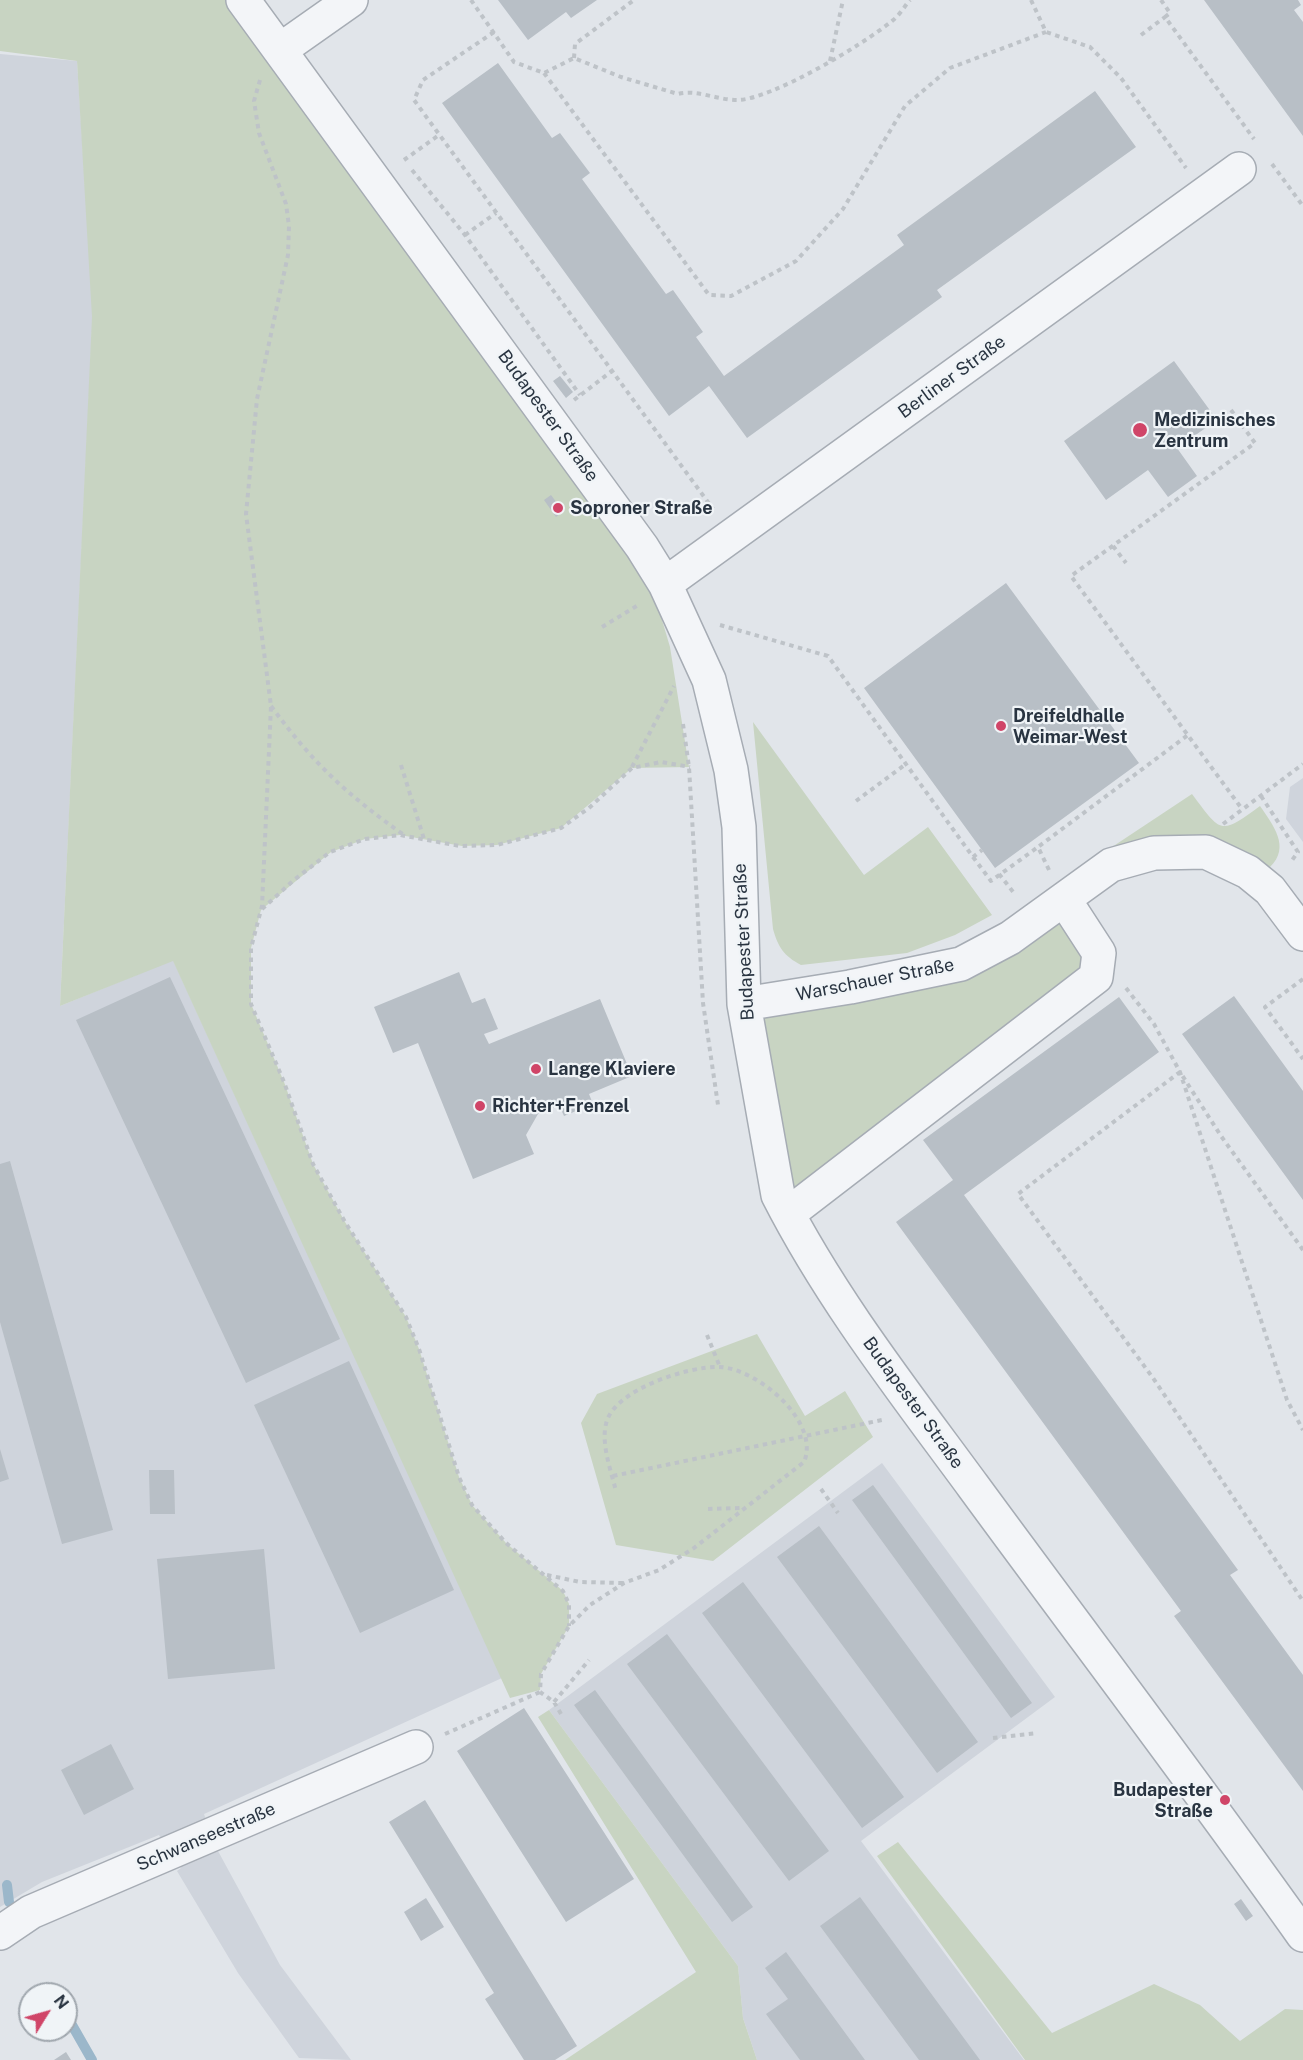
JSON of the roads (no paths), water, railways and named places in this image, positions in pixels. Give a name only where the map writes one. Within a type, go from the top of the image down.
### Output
[{"type":"street","name":"Budapester Straße","points":[[243,0],[642,547],[690,636],[709,680],[731,770],[739,827],[744,1004],[778,1195],[788,1214],[830,1286],[913,1404],[1303,1935]]},
{"type":"street","points":[[280,50],[351,0]]},
{"type":"street","name":"Berliner Straße","points":[[665,586],[1204,194],[1248,156]]},
{"type":"street","name":"Warschauer Straße","points":[[744,1004],[850,987],[962,964],[1010,938],[1111,865],[1154,853],[1206,852],[1248,872],[1270,890],[1303,934]]},
{"type":"street","points":[[788,1214],[1096,977],[1099,953],[1064,899]]},
{"type":"street","name":"Schwanseestraße","points":[[0,1933],[31,1912],[416,1747]]},
{"type":"waterway","points":[[7,1885],[9,1902]]},
{"type":"waterway","points":[[78,2036],[92,2060]]},
{"type":"place","name":"Medizinisches Zentrum","points":[[1140,430]]},
{"type":"place","name":"Soproner Straße","points":[[558,508]]},
{"type":"place","name":"Dreifeldhalle Weimar-West","points":[[1001,726]]},
{"type":"place","name":"Lange Klaviere","points":[[536,1069]]},
{"type":"place","name":"Richter+Frenzel","points":[[480,1106]]},
{"type":"place","name":"Budapester Straße","points":[[1225,1800]]}]
